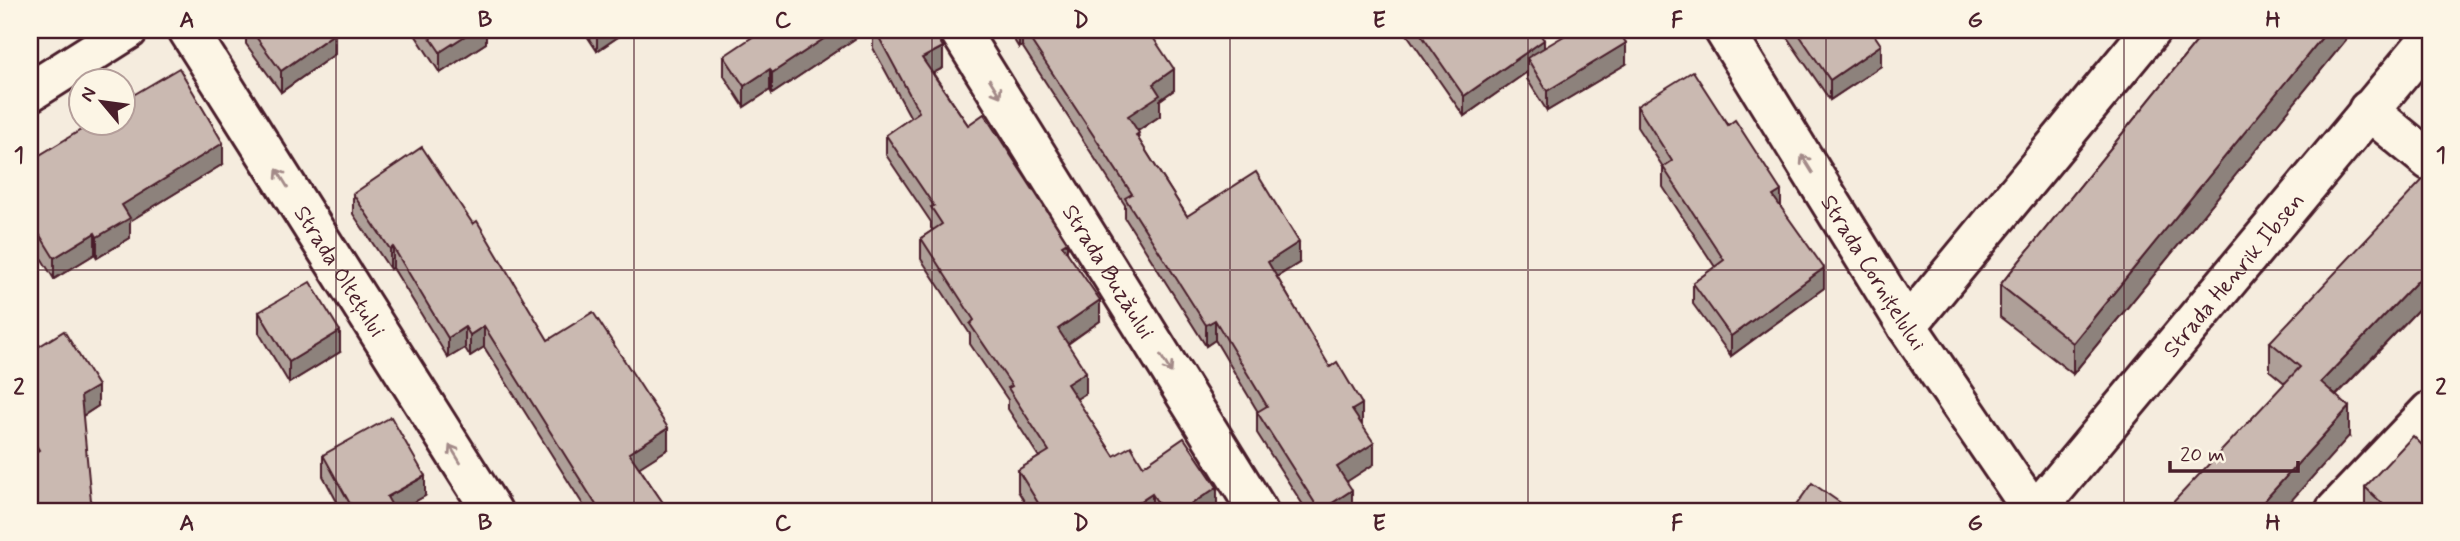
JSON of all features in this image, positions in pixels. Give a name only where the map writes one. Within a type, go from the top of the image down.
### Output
[{"type":"street","points":[[30,92],[128,30]]},
{"type":"street","name":"Strada Oltețului","points":[[188,30],[492,511]]},
{"type":"street","name":"Strada Buzăului","points":[[959,30],[1258,511]]},
{"type":"street","name":"Strada Cornițelului","points":[[1724,30],[1907,326],[2034,511]]},
{"type":"street","points":[[1907,326],[2151,30]]},
{"type":"street","name":"Strada Henrik Ibsen","points":[[2034,511],[2430,38]]},
{"type":"street","points":[[2368,110],[2430,160]]},
{"type":"street","points":[[2334,511],[2430,411]]},
{"type":"building","points":[[251,30],[332,30],[335,33],[281,71]]},
{"type":"building","points":[[425,30],[474,30],[440,52]]},
{"type":"building","points":[[763,30],[837,30],[772,73],[770,69],[744,86],[724,56]]},
{"type":"building","points":[[875,30],[933,30],[943,47],[922,58],[968,125],[984,114],[1067,242],[1062,245],[1100,300],[1058,329],[1086,372],[1067,384],[1114,456],[1131,446],[1143,466],[1184,438],[1217,487],[1181,511],[1163,511],[1152,494],[1126,511],[1043,511],[1018,470],[1049,451],[1008,388],[1012,386],[970,324],[974,320],[921,238],[942,224],[931,207],[934,206],[886,135],[919,112]]},
{"type":"building","points":[[1024,30],[1148,30],[1174,69],[1153,84],[1160,95],[1128,116],[1139,133],[1136,135],[1187,216],[1256,172],[1299,242],[1268,262],[1330,367],[1337,362],[1362,404],[1352,410],[1374,443],[1337,467],[1352,490],[1320,511],[1257,412],[1267,406],[1215,320],[1206,325],[1125,198],[1132,194]]},
{"type":"building","points":[[1418,30],[1537,30],[1544,40],[1464,96]]},
{"type":"building","points":[[1574,30],[1618,30],[1626,43],[1547,91],[1527,58]]},
{"type":"building","points":[[1796,30],[1871,30],[1881,45],[1830,80]]},
{"type":"building","points":[[2206,30],[2328,30],[2073,343],[2000,285]]},
{"type":"building","points":[[179,68],[223,143],[122,205],[130,218],[97,237],[95,233],[54,258],[30,219],[30,161],[71,136],[136,136],[136,93]]},
{"type":"building","points":[[1693,71],[1728,125],[1735,120],[1781,191],[1773,196],[1824,268],[1731,336],[1693,283],[1724,260],[1663,167],[1672,161],[1637,106]]},
{"type":"building","points":[[422,147],[473,224],[477,221],[548,340],[593,312],[668,428],[629,453],[667,511],[593,511],[598,508],[484,326],[470,335],[465,327],[448,338],[393,247],[390,249],[353,194]]},
{"type":"building","points":[[2430,172],[2430,268],[2321,382],[2349,407],[2255,511],[2165,511],[2300,367],[2270,342]]},
{"type":"building","points":[[310,282],[340,331],[289,362],[259,312]]},
{"type":"building","points":[[64,331],[98,386],[81,396],[92,511],[30,511],[30,456],[39,450],[30,436],[30,352]]},
{"type":"building","points":[[391,417],[425,476],[387,497],[395,511],[354,511],[323,455]]},
{"type":"building","points":[[2413,436],[2430,453],[2430,511],[2390,511],[2365,487]]},
{"type":"building","points":[[1812,483],[1852,511],[1792,511]]}]
